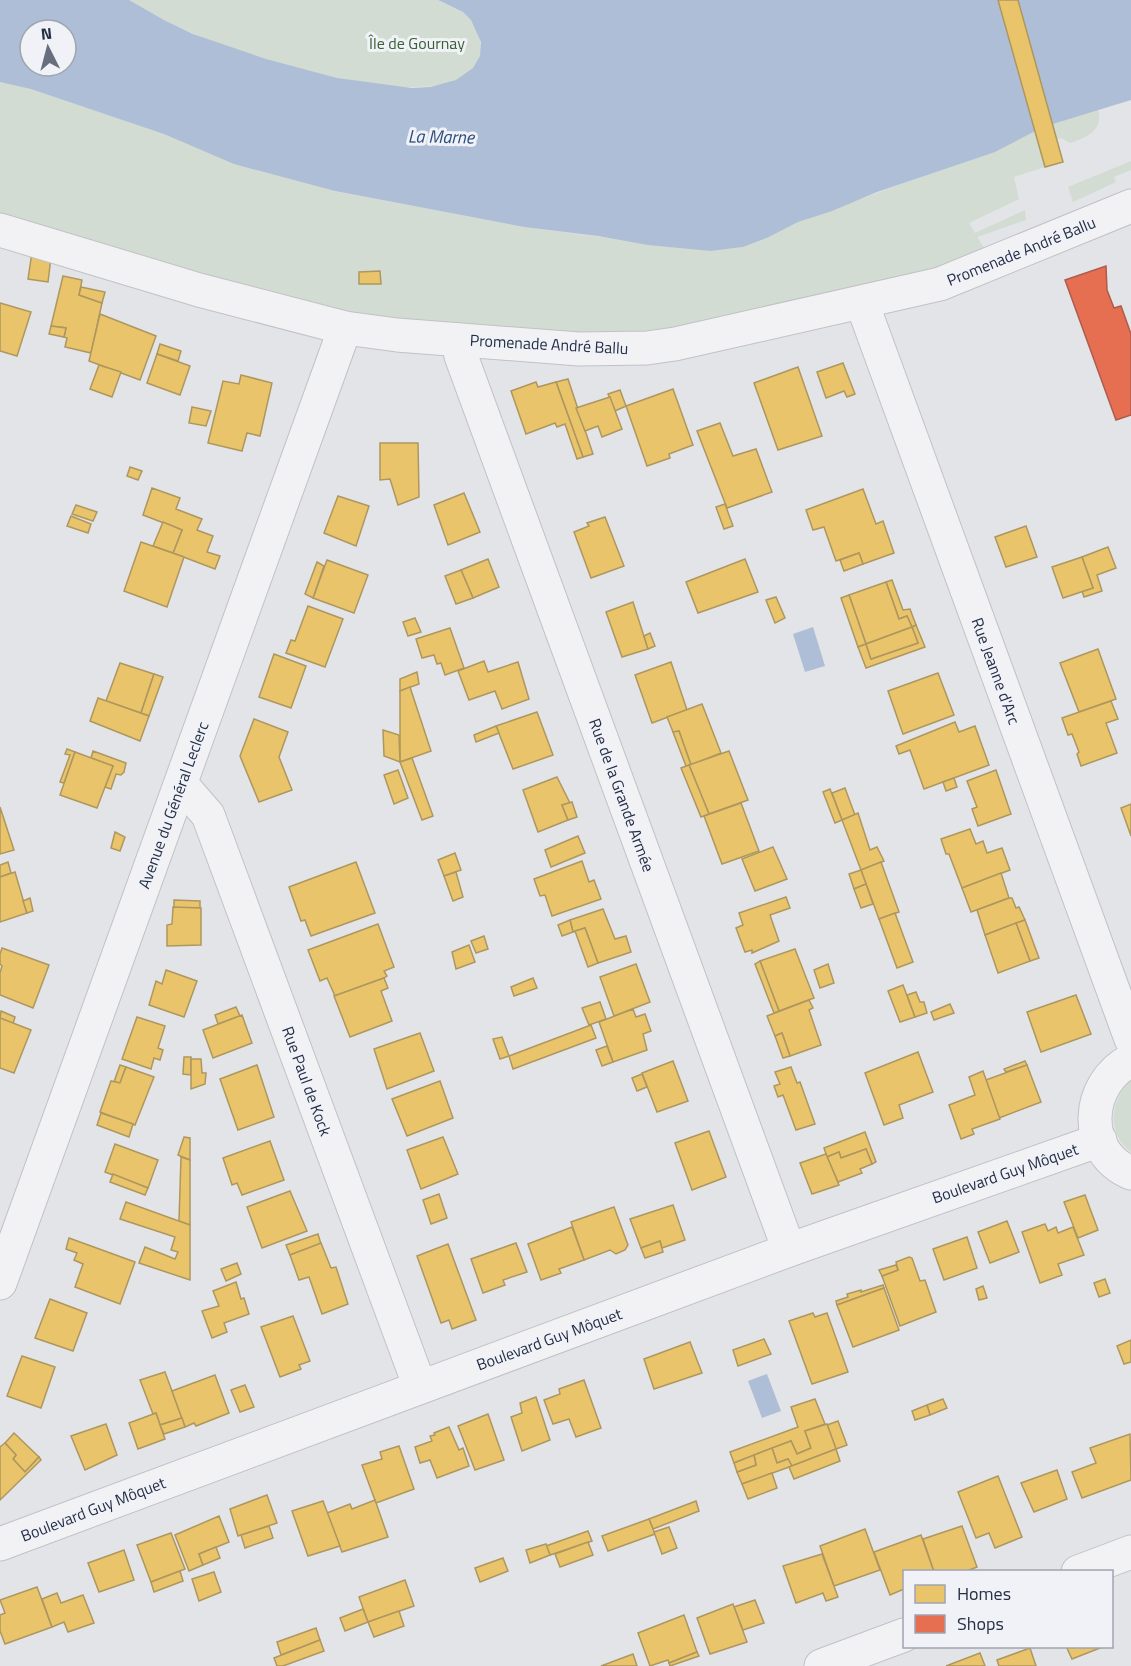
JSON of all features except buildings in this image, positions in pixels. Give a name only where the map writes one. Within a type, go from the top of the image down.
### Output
[{"type":"street","name":"Promenade André Ballu","points":[[0,230],[199,290],[345,328],[458,340],[579,349],[646,348],[718,336],[940,284],[1129,207]]},
{"type":"street","name":"Rue Jeanne d'Arc","points":[[862,303],[1131,1039]]},
{"type":"street","name":"Avenue du Général Leclerc","points":[[3,1267],[181,784],[345,328]]},
{"type":"street","name":"Rue de la Grande Armée","points":[[458,340],[461,356],[789,1250]]},
{"type":"street","name":"Rue Paul de Kock","points":[[181,784],[208,815],[420,1387]]},
{"type":"street","points":[[1131,1060],[1119,1066],[1105,1081],[1096,1100],[1095,1120],[1100,1140],[1109,1157],[1131,1173]]},
{"type":"street","name":"Boulevard Guy Môquet","points":[[0,1544],[789,1250],[1100,1140]]},
{"type":"street","points":[[1083,1570],[1130,1553]]},
{"type":"street","points":[[821,1666],[903,1635]]},
{"type":"green space","name":"Île de Gournay","points":[[129,0],[438,0],[470,18],[478,32],[481,52],[474,68],[460,79],[441,85],[395,87],[352,82],[284,66],[230,48],[177,26]]},
{"type":"green space","points":[[0,62],[18,69],[18,78],[78,78],[78,71],[330,181],[334,191],[524,227],[711,251],[743,247],[769,237],[798,222],[923,176],[1093,101],[1099,115],[1097,126],[1090,134],[1070,143],[1061,138],[1040,146],[1045,167],[1014,177],[1019,199],[969,223],[975,233],[1025,210],[1026,220],[977,237],[984,248],[1004,252],[644,339],[342,317],[0,218]]},
{"type":"green space","points":[[1131,161],[1131,170],[1114,177],[1116,182],[1073,202],[1068,187]]},
{"type":"green space","points":[[1131,1080],[1131,1152],[1118,1136],[1114,1126],[1114,1116],[1119,1097]]},
{"type":"water","name":"La Marne","points":[[0,0],[129,0],[193,34],[266,59],[337,78],[412,88],[430,87],[456,80],[473,68],[480,56],[481,42],[471,20],[463,12],[438,0],[1131,0],[1131,100],[1043,127],[995,152],[877,192],[798,222],[743,247],[711,251],[648,245],[524,227],[335,191],[234,164],[164,134],[31,89],[0,82]]},
{"type":"water","points":[[813,627],[825,666],[805,672],[793,634]]},
{"type":"water","points":[[767,1374],[781,1411],[762,1418],[748,1381]]}]
